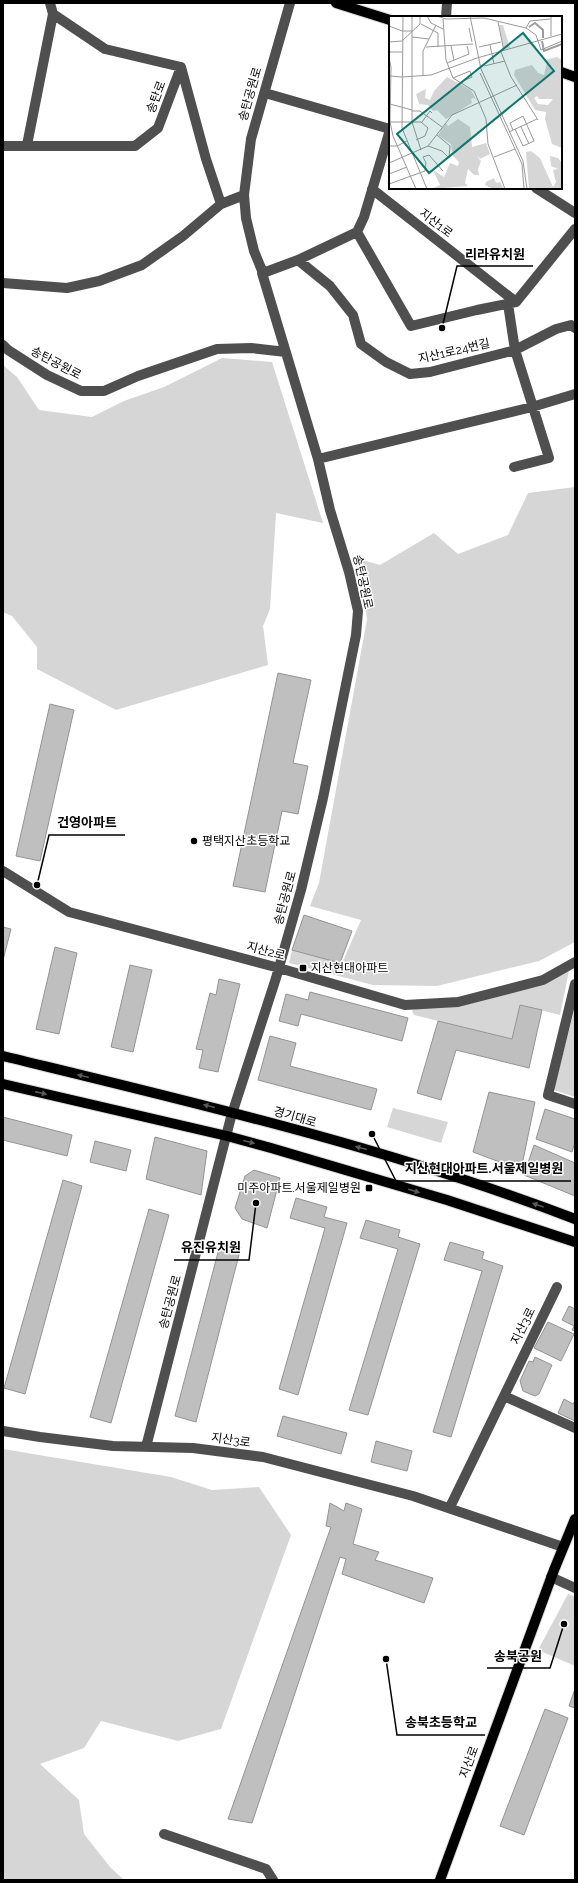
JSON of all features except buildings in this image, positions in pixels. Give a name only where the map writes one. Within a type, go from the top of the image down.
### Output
[{"type":"main road","points":[[336,3],[389,20]]},
{"type":"main road","points":[[562,72],[575,77]]},
{"type":"main road","name":"경기대로","points":[[3,1056],[233,1112],[392,1157],[483,1186],[575,1218]]},
{"type":"main road","points":[[3,1084],[227,1136],[446,1200],[575,1242]]},
{"type":"main road","name":"지산로","points":[[440,1880],[551,1577],[575,1519]]},
{"type":"street","points":[[26,145],[53,14],[50,3]]},
{"type":"street","name":"송탄공원로","points":[[146,1447],[233,1112],[279,968],[301,890],[323,798],[353,656],[358,611],[349,572],[330,510],[318,459],[262,272],[263,273],[254,250],[246,218],[244,195],[251,139],[290,3]]},
{"type":"street","points":[[446,16],[447,3]]},
{"type":"street","name":"송탄로","points":[[3,146],[135,146],[158,128],[181,67],[104,49],[53,14]]},
{"type":"street","points":[[181,67],[206,159],[222,204]]},
{"type":"street","points":[[265,92],[389,129]]},
{"type":"street","points":[[263,273],[298,260],[357,232],[364,217],[389,132]]},
{"type":"street","name":"지산1로","points":[[372,189],[512,303]]},
{"type":"street","points":[[538,189],[575,213]]},
{"type":"street","points":[[3,283],[68,288],[100,281],[142,264],[183,236],[222,204],[244,195]]},
{"type":"street","points":[[357,232],[411,326],[512,303],[575,229]]},
{"type":"street","name":"지산1로24번길","points":[[298,260],[330,286],[353,315],[361,344],[386,362],[410,374],[430,372],[515,350],[556,329],[571,325],[575,328]]},
{"type":"street","points":[[512,303],[515,350],[549,458],[514,467]]},
{"type":"street","name":"송탄공원로","points":[[3,345],[8,350],[47,375],[82,391],[104,391],[138,376],[217,349],[251,348],[286,352]]},
{"type":"street","points":[[318,459],[532,407],[575,394]]},
{"type":"street","name":"지산2로","points":[[3,871],[69,912],[279,968],[405,1005],[458,1002],[543,980],[575,962]]},
{"type":"street","points":[[575,984],[548,1095],[575,1104]]},
{"type":"street","name":"지산3로","points":[[450,1507],[557,1287]]},
{"type":"street","points":[[504,1396],[575,1428]]},
{"type":"street","name":"지산3로","points":[[3,1431],[105,1445],[192,1448],[263,1457],[414,1496],[450,1507],[563,1547]]},
{"type":"street","points":[[551,1577],[575,1588]]},
{"type":"street","points":[[164,1834],[266,1869],[273,1880]]},
{"type":"shaded area","points":[[222,358],[272,362],[323,523],[276,513],[270,609],[263,626],[268,665],[116,710],[37,669],[37,647],[12,616],[3,612],[3,365],[17,377],[39,410],[92,417],[124,401],[164,387]]},
{"type":"shaded area","points":[[575,487],[575,942],[539,961],[437,986],[373,985],[289,963],[292,950],[372,970],[343,961],[361,920],[310,906],[319,883],[367,619],[359,559],[380,565],[434,533],[458,554],[508,535],[528,493]]},
{"type":"shaded area","points":[[570,966],[560,1015],[520,1005],[512,1039],[414,1015],[412,1011],[416,1007],[471,1001]]},
{"type":"shaded area","points":[[575,1007],[575,1097],[554,1090]]},
{"type":"shaded area","points":[[393,1108],[448,1122],[441,1143],[387,1127]]},
{"type":"shaded area","points":[[3,1449],[171,1477],[212,1490],[259,1487],[291,1535],[221,1729],[178,1741],[101,1721],[84,1748],[40,1764],[79,1800],[84,1834],[110,1867],[124,1880],[3,1880]]},
{"type":"shaded area","points":[[568,1594],[575,1597],[575,1666],[538,1650]]},
{"type":"place","name":"리라유치원","points":[[442,328]]},
{"type":"place","name":"평택지산초등학교","points":[[194,841]]},
{"type":"place","name":"건영아파트","points":[[37,885]]},
{"type":"place","name":"지산현대아파트","points":[[303,968]]},
{"type":"place","name":"지산현대아파트.서울제일병원","points":[[372,1134]]},
{"type":"place","name":"미주아파트.서울제일병원","points":[[369,1188]]},
{"type":"place","name":"유진유치원","points":[[256,1203]]},
{"type":"place","name":"송북공원","points":[[564,1624]]},
{"type":"place","name":"송북초등학교","points":[[386,1659]]}]
